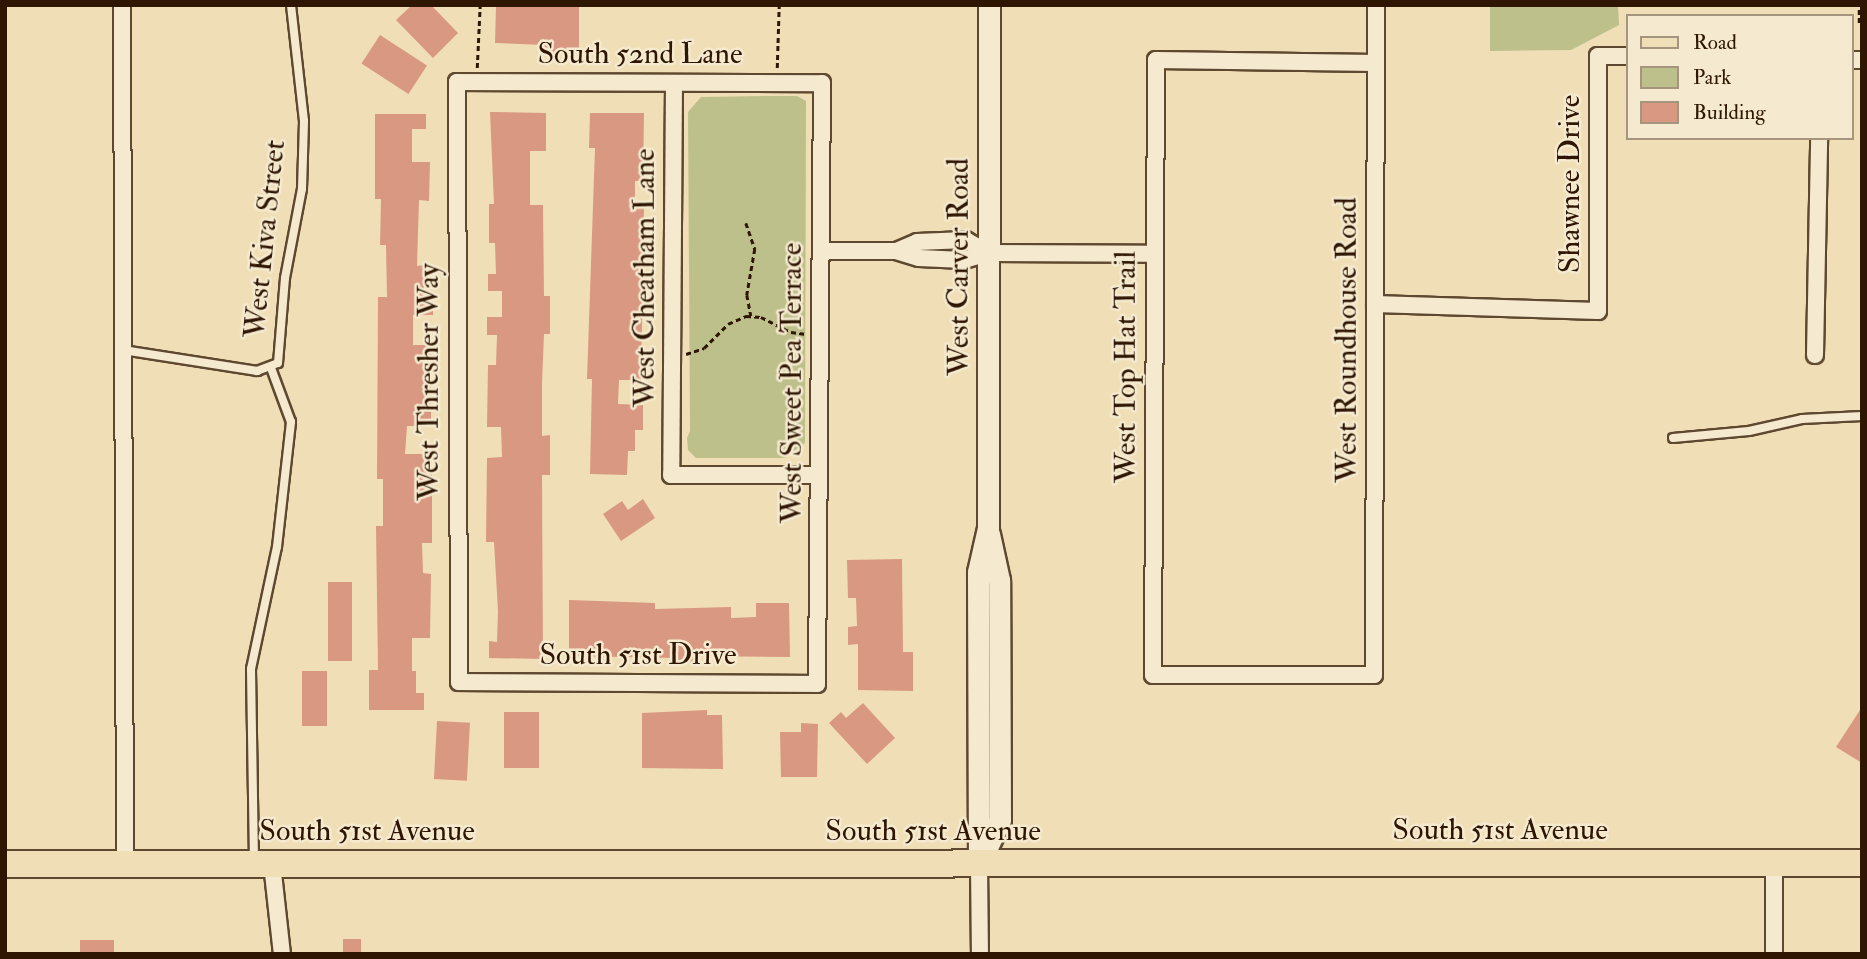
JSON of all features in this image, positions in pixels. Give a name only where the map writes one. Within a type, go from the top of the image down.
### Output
[{"type":"main road","name":"South 51st Avenue","points":[[5,864],[1862,863]]},
{"type":"street","points":[[122,5],[125,864]]},
{"type":"street","name":"West Carver Road","points":[[980,954],[978,572],[988,528],[989,5]]},
{"type":"street","name":"West Roundhouse Road","points":[[1374,675],[1376,5]]},
{"type":"street","name":"Shawnee Drive","points":[[1376,304],[1598,312],[1598,56],[1626,56]]},
{"type":"street","name":"West Top Hat Trail","points":[[1374,675],[1153,675],[1156,60],[1376,63]]},
{"type":"street","name":"South 52nd Lane","points":[[457,82],[822,83]]},
{"type":"street","name":"West Thresher Way","points":[[457,82],[459,682]]},
{"type":"street","name":"West Cheatham Lane","points":[[674,83],[671,475],[819,475]]},
{"type":"street","name":"West Sweet Pea Terrace","points":[[817,684],[822,83]]},
{"type":"street","points":[[1815,355],[1819,140]]},
{"type":"street","points":[[821,251],[895,251],[919,258],[964,260],[988,253],[1155,254]]},
{"type":"street","name":"South 51st Drive","points":[[459,682],[817,684]]},
{"type":"street","points":[[1774,863],[1774,954]]},
{"type":"street","points":[[263,864],[282,954]]},
{"type":"lane","name":"West Kiva Street","points":[[123,350],[257,371],[271,368],[281,355],[285,278],[302,189],[303,88],[290,5]]},
{"type":"lane","points":[[263,864],[251,669],[277,547],[291,422],[271,368]]},
{"type":"lane","points":[[1673,438],[1862,416]]},
{"type":"path","points":[[476,82],[480,5]]},
{"type":"path","points":[[777,83],[779,5]]},
{"type":"path","points":[[1859,5],[1859,23]]},
{"type":"path","points":[[746,223],[755,250],[747,295],[751,316]]},
{"type":"path","points":[[672,356],[704,348],[728,324],[751,316],[772,320],[791,332],[820,335]]},
{"type":"green space","points":[[1490,5],[1618,5],[1619,25],[1571,50],[1490,51]]},
{"type":"green space","points":[[797,96],[806,101],[805,443],[785,458],[696,458],[688,450],[687,438],[690,431],[688,112],[701,97]]},
{"type":"building","points":[[412,5],[431,5],[458,33],[433,58],[396,20]]},
{"type":"building","points":[[579,5],[579,53],[544,53],[544,45],[495,43],[496,6]]},
{"type":"building","points":[[380,35],[427,65],[408,94],[361,64]]},
{"type":"building","points":[[490,112],[546,113],[546,151],[530,151],[530,205],[543,205],[544,296],[550,296],[550,334],[544,334],[542,383],[542,436],[550,435],[550,475],[542,475],[543,659],[489,658],[489,641],[497,642],[498,611],[494,542],[486,542],[487,458],[502,457],[501,427],[487,427],[488,365],[496,365],[497,335],[487,335],[487,317],[502,317],[502,291],[488,291],[488,274],[496,274],[495,243],[489,243],[489,204],[494,204]]},
{"type":"building","points":[[590,113],[644,113],[643,181],[635,181],[635,207],[644,207],[641,380],[619,380],[618,404],[643,405],[643,430],[635,430],[635,451],[628,451],[627,475],[590,474],[592,379],[587,379],[595,148],[589,148]]},
{"type":"building","points":[[375,114],[426,114],[426,129],[412,129],[412,162],[430,162],[429,201],[419,200],[417,266],[424,265],[424,297],[433,297],[433,315],[413,315],[413,345],[431,345],[431,426],[407,426],[405,454],[432,454],[432,543],[422,543],[423,573],[431,574],[430,638],[412,638],[412,671],[416,671],[416,693],[424,693],[424,710],[369,710],[369,670],[378,670],[376,526],[383,526],[383,479],[377,479],[378,297],[387,297],[386,245],[380,245],[381,199],[375,199]]},
{"type":"building","points":[[643,499],[655,518],[621,541],[603,514],[622,501],[628,510]]},
{"type":"building","points":[[902,559],[903,652],[913,652],[913,691],[858,690],[858,644],[848,645],[848,627],[857,626],[856,598],[848,598],[847,560]]},
{"type":"building","points":[[328,582],[352,582],[352,661],[328,661]]},
{"type":"building","points":[[569,600],[655,603],[655,609],[731,607],[731,618],[756,617],[756,603],[789,603],[790,657],[695,656],[695,662],[676,662],[676,658],[569,656]]},
{"type":"building","points":[[302,671],[327,671],[327,726],[302,726]]},
{"type":"building","points":[[863,703],[895,738],[867,764],[829,723],[841,712],[846,718]]},
{"type":"building","points":[[1862,707],[1862,763],[1836,747]]},
{"type":"building","points":[[707,710],[707,715],[722,715],[723,769],[642,768],[642,713]]},
{"type":"building","points":[[504,712],[539,712],[539,768],[504,768]]},
{"type":"building","points":[[437,721],[470,723],[467,781],[434,779]]},
{"type":"building","points":[[801,723],[818,724],[817,777],[781,777],[780,732],[801,732]]},
{"type":"building","points":[[343,939],[361,939],[361,954],[343,954]]},
{"type":"building","points":[[80,940],[114,940],[114,954],[80,954]]}]
